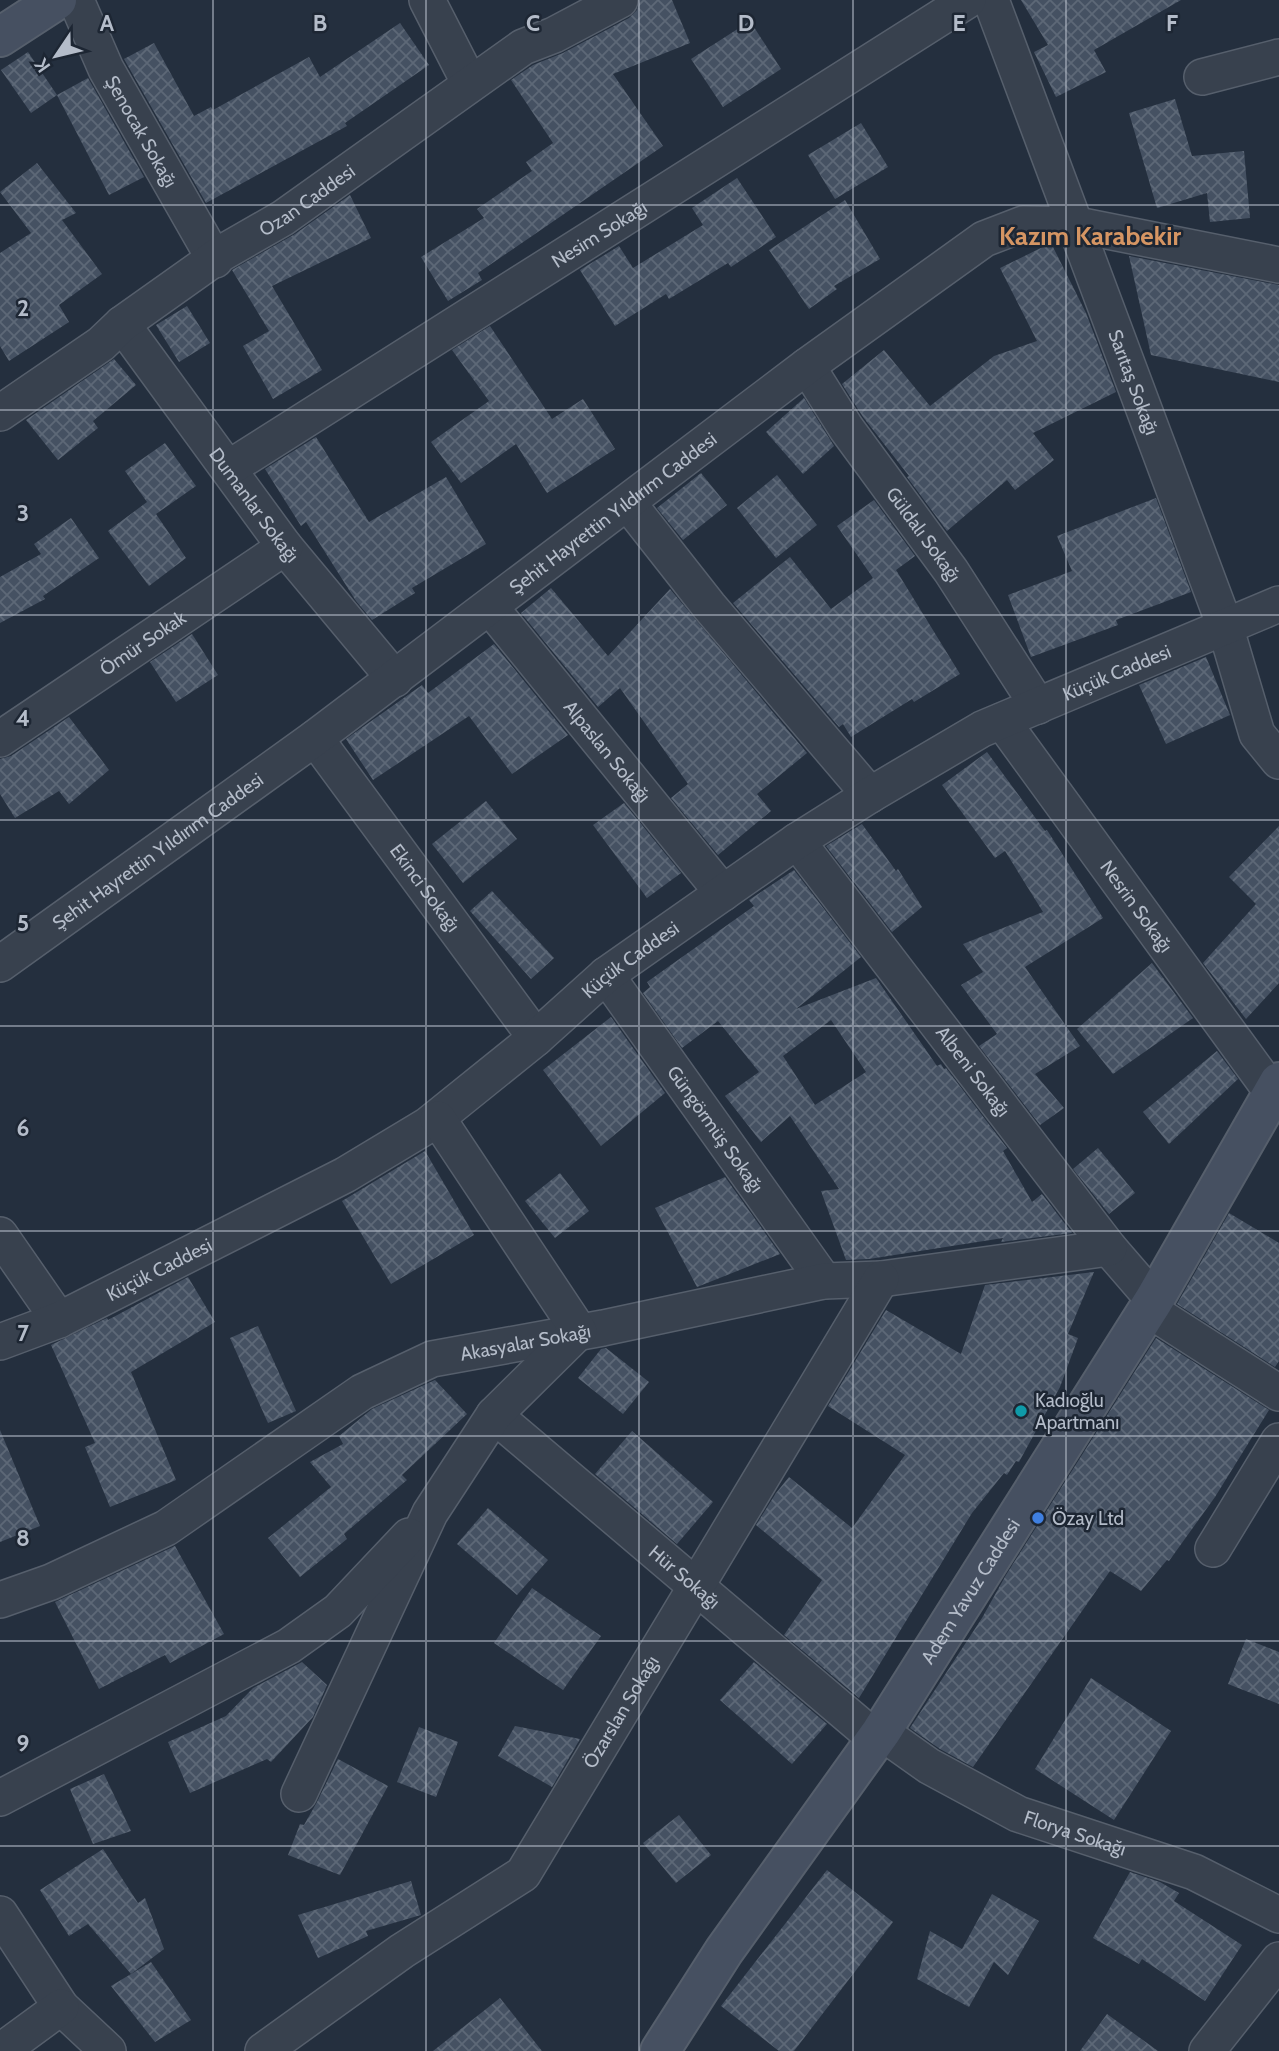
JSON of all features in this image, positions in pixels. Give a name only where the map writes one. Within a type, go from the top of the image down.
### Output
[{"type":"main road","points":[[0,37],[57,0]]},
{"type":"main road","name":"Adem Yavuz Caddesi","points":[[660,2051],[724,1951],[878,1736],[1151,1304],[1275,1087]]},
{"type":"street","name":"Şenocak Sokağı","points":[[76,0],[106,69],[215,260]]},
{"type":"street","points":[[426,0],[470,84]]},
{"type":"street","name":"Ozan Caddesi","points":[[0,413],[101,344],[122,324],[222,253],[283,218],[523,47],[554,36],[620,0]]},
{"type":"street","name":"Nesim Sokağı","points":[[229,468],[968,0]]},
{"type":"street","name":"Sarıtaş Sokağı","points":[[991,0],[1225,626],[1257,734],[1279,761]]},
{"type":"street","points":[[1202,77],[1279,57]]},
{"type":"street","name":"Şehit Hayrettin Yıldırım Caddesi","points":[[0,964],[315,738],[807,366],[984,239],[1023,224],[1077,225],[1279,265]]},
{"type":"street","name":"Dumanlar Sokağı","points":[[122,324],[285,547],[395,679]]},
{"type":"street","name":"Güldalı Sokağı","points":[[807,366],[846,428],[951,572],[1038,706]]},
{"type":"street","points":[[628,503],[709,606],[870,795]]},
{"type":"street","name":"Ömür Sokak","points":[[0,739],[285,547]]},
{"type":"street","name":"Küçük Caddesi","points":[[0,1342],[60,1320],[345,1175],[438,1119],[536,1038],[606,975],[797,841],[982,729],[1279,604]]},
{"type":"street","name":"Alpaslan Sokağı","points":[[490,607],[723,893]]},
{"type":"street","name":"Nesrin Sokağı","points":[[1002,721],[1275,1087]]},
{"type":"street","name":"Ekinci Sokağı","points":[[315,738],[536,1038]]},
{"type":"street","name":"Albeni Sokağı","points":[[797,841],[1151,1304],[1279,1392]]},
{"type":"street","name":"Güngörmüş Sokağı","points":[[606,975],[824,1281]]},
{"type":"street","points":[[299,1794],[430,1513],[494,1415],[579,1331],[438,1119]]},
{"type":"street","points":[[0,1235],[60,1320]]},
{"type":"street","name":"Akasyalar Sokağı","points":[[0,1600],[51,1582],[166,1528],[362,1392],[432,1359],[824,1281],[881,1279],[1109,1248]]},
{"type":"street","name":"Özarslan Sokağı","points":[[263,2051],[402,1951],[523,1874],[881,1279]]},
{"type":"street","name":"Hür Sokağı","points":[[494,1415],[696,1587],[878,1736]]},
{"type":"street","points":[[1213,1549],[1279,1441]]},
{"type":"street","points":[[0,1798],[289,1646],[338,1611],[430,1513]]},
{"type":"street","name":"Florya Sokağı","points":[[878,1736],[1018,1814],[1194,1872],[1279,1915]]},
{"type":"street","points":[[0,1914],[61,2007],[108,2051]]},
{"type":"street","points":[[1207,2051],[1273,1972]]},
{"type":"street","points":[[1,2051],[61,2007]]},
{"type":"building","points":[[640,0],[672,0],[690,43],[613,74],[663,146],[478,273],[482,280],[448,301],[421,257],[484,218],[477,209],[532,171],[526,162],[553,143],[511,80],[533,65],[563,53],[629,18],[637,10]]},
{"type":"building","points":[[1021,0],[1181,0],[1094,50],[1106,72],[1056,97],[1034,52],[1048,45]]},
{"type":"building","points":[[750,21],[781,69],[723,107],[691,59]]},
{"type":"building","points":[[400,23],[429,65],[345,123],[347,126],[206,203],[124,59],[154,43],[194,116],[211,107],[213,110],[309,57],[320,77]]},
{"type":"building","points":[[28,52],[57,95],[31,113],[1,70]]},
{"type":"building","points":[[88,78],[144,177],[109,195],[57,95]]},
{"type":"building","points":[[1175,99],[1192,156],[1244,151],[1250,218],[1210,222],[1207,193],[1157,208],[1129,113]]},
{"type":"building","points":[[861,123],[888,167],[835,199],[808,155]]},
{"type":"building","points":[[37,163],[76,213],[62,220],[102,274],[59,305],[69,322],[9,361],[0,346],[0,253],[31,233],[0,192]]},
{"type":"building","points":[[737,178],[776,237],[731,267],[728,263],[669,299],[666,294],[615,326],[580,270],[619,246],[633,268],[703,225],[692,208]]},
{"type":"building","points":[[350,195],[371,238],[272,286],[322,370],[273,399],[243,346],[269,331],[232,270],[295,234]]},
{"type":"building","points":[[845,200],[880,259],[834,286],[837,289],[809,309],[769,250]]},
{"type":"building","points":[[1052,245],[1086,313],[1116,392],[1033,433],[1054,460],[1015,490],[1007,480],[947,531],[842,384],[884,350],[930,406],[994,356],[1037,341],[1000,268]]},
{"type":"building","points":[[1129,256],[1279,285],[1279,382],[1151,355]]},
{"type":"building","points":[[187,306],[210,343],[179,362],[156,325]]},
{"type":"building","points":[[490,326],[552,419],[583,399],[615,449],[547,493],[516,444],[461,483],[431,442],[489,401],[452,350]]},
{"type":"building","points":[[114,359],[136,385],[93,421],[98,428],[58,460],[26,420]]},
{"type":"building","points":[[804,398],[834,446],[803,474],[766,432]]},
{"type":"building","points":[[316,437],[369,522],[446,477],[486,544],[412,588],[415,593],[372,620],[356,601],[306,522],[301,526],[265,469]]},
{"type":"building","points":[[165,443],[196,486],[156,514],[186,558],[149,586],[108,531],[147,502],[125,471]]},
{"type":"building","points":[[701,473],[727,505],[683,540],[657,508]]},
{"type":"building","points":[[777,475],[817,525],[776,558],[737,508]]},
{"type":"building","points":[[1156,498],[1191,592],[1116,620],[1118,625],[1031,657],[1008,595],[1072,571],[1057,536]]},
{"type":"building","points":[[874,500],[915,556],[896,570],[960,674],[914,702],[912,699],[851,737],[843,724],[839,727],[733,603],[790,557],[831,609],[873,578],[837,526]]},
{"type":"building","points":[[71,518],[99,558],[43,596],[45,599],[0,623],[0,577],[41,554],[34,544]]},
{"type":"building","points":[[551,588],[608,656],[670,589],[807,753],[757,794],[771,811],[718,855],[671,798],[688,784],[620,688],[598,707],[521,613]]},
{"type":"building","points":[[192,634],[218,675],[176,702],[150,662]]},
{"type":"building","points":[[494,644],[568,735],[512,774],[469,716],[373,780],[346,739],[422,685],[428,693]]},
{"type":"building","points":[[1206,657],[1230,715],[1166,744],[1139,685]]},
{"type":"building","points":[[69,717],[109,770],[69,804],[59,791],[15,818],[0,794],[0,759],[11,756]]},
{"type":"building","points":[[987,752],[1045,831],[1047,830],[1103,918],[1025,967],[1080,1046],[1035,1074],[1064,1108],[1040,1125],[979,1046],[997,1034],[961,985],[983,972],[963,944],[1043,912],[1005,851],[995,858],[942,785]]},
{"type":"building","points":[[486,801],[517,839],[463,883],[432,844]]},
{"type":"building","points":[[624,803],[681,873],[647,898],[593,825]]},
{"type":"building","points":[[862,824],[896,871],[898,869],[922,907],[892,932],[826,846]]},
{"type":"building","points":[[1279,826],[1279,983],[1246,1019],[1203,963],[1256,904],[1229,877]]},
{"type":"building","points":[[794,870],[861,957],[796,1009],[876,978],[937,1066],[941,1064],[946,1068],[1007,1148],[1003,1151],[1032,1202],[1042,1194],[1072,1233],[1001,1242],[1003,1238],[869,1259],[846,1260],[821,1191],[839,1189],[790,1116],[761,1142],[725,1096],[759,1072],[718,1021],[682,1048],[643,993],[650,987],[647,982],[754,906],[749,900]],"holes":[[[831,1020],[866,1072],[815,1105],[783,1056]]]},
{"type":"building","points":[[492,891],[554,958],[531,979],[470,911]]},
{"type":"building","points":[[1152,963],[1193,1018],[1113,1074],[1077,1029]]},
{"type":"building","points":[[611,1017],[665,1093],[601,1146],[543,1070]]},
{"type":"building","points":[[1217,1051],[1238,1079],[1169,1144],[1143,1112]]},
{"type":"building","points":[[1098,1148],[1135,1193],[1109,1214],[1073,1169]]},
{"type":"building","points":[[425,1151],[474,1235],[391,1284],[342,1201]]},
{"type":"building","points":[[560,1173],[589,1211],[555,1238],[525,1201]]},
{"type":"building","points":[[725,1177],[780,1254],[697,1287],[655,1208]]},
{"type":"building","points":[[1229,1213],[1279,1243],[1279,1361],[1275,1367],[1177,1304]]},
{"type":"building","points":[[1094,1272],[1068,1334],[1078,1338],[1060,1387],[1019,1462],[1016,1461],[1007,1475],[1004,1473],[972,1513],[859,1698],[784,1635],[822,1580],[756,1525],[789,1477],[852,1528],[905,1455],[828,1406],[886,1310],[961,1354],[985,1285]]},
{"type":"building","points":[[188,1277],[215,1322],[131,1372],[176,1480],[110,1507],[85,1447],[95,1443],[51,1345],[107,1318],[108,1320]]},
{"type":"building","points":[[258,1326],[296,1411],[268,1423],[230,1338]]},
{"type":"building","points":[[1156,1338],[1269,1410],[1215,1497],[1169,1561],[1167,1560],[1141,1591],[1110,1571],[973,1767],[910,1728],[982,1618],[1006,1575]]},
{"type":"building","points":[[606,1348],[649,1382],[623,1414],[578,1378],[601,1349]]},
{"type":"building","points":[[435,1380],[467,1414],[402,1475],[407,1480],[344,1534],[347,1539],[300,1577],[268,1538],[331,1487],[310,1462],[343,1444],[339,1436],[372,1409]]},
{"type":"building","points":[[0,1430],[40,1526],[0,1542]]},
{"type":"building","points":[[632,1431],[713,1502],[677,1544],[595,1474]]},
{"type":"building","points":[[488,1508],[548,1560],[517,1595],[457,1544]]},
{"type":"building","points":[[175,1546],[224,1634],[170,1663],[165,1655],[99,1689],[55,1602]]},
{"type":"building","points":[[532,1588],[601,1636],[563,1690],[494,1643]]},
{"type":"building","points":[[1246,1639],[1279,1652],[1279,1704],[1228,1684]]},
{"type":"building","points":[[302,1662],[327,1685],[313,1717],[271,1762],[267,1759],[190,1793],[168,1742],[226,1716],[253,1688]]},
{"type":"building","points":[[754,1662],[827,1724],[792,1764],[720,1700]]},
{"type":"building","points":[[1091,1678],[1171,1731],[1114,1820],[1035,1769]]},
{"type":"building","points":[[515,1726],[580,1739],[552,1787],[498,1756]]},
{"type":"building","points":[[419,1727],[458,1742],[436,1797],[397,1782]]},
{"type":"building","points":[[338,1759],[388,1786],[340,1875],[288,1855],[300,1824],[304,1825]]},
{"type":"building","points":[[104,1774],[131,1831],[93,1844],[70,1789]]},
{"type":"building","points":[[679,1815],[711,1855],[676,1883],[643,1843]]},
{"type":"building","points":[[103,1849],[138,1903],[145,1898],[164,1949],[131,1974],[88,1924],[69,1936],[40,1890]]},
{"type":"building","points":[[827,1870],[893,1922],[794,2051],[779,2051],[721,2006]]},
{"type":"building","points":[[1130,1872],[1160,1882],[1179,1893],[1174,1901],[1242,1945],[1205,2001],[1142,1959],[1139,1964],[1093,1938]]},
{"type":"building","points":[[411,1881],[421,1915],[366,1931],[368,1936],[318,1958],[298,1915]]},
{"type":"building","points":[[992,1894],[1039,1921],[1008,1975],[994,1962],[969,2007],[917,1979],[930,1931],[962,1949]]},
{"type":"building","points":[[151,1962],[191,2020],[155,2042],[111,1986]]},
{"type":"building","points":[[500,1998],[542,2051],[433,2051]]},
{"type":"building","points":[[1107,2014],[1158,2051],[1080,2051]]},
{"type":"place","name":"Kadıoğlu Apartmanı","points":[[1021,1411]]},
{"type":"place","name":"Özay Ltd","points":[[1038,1518]]},
{"type":"district","name":"Kazım Karabekir","points":[[1090,236]]}]
